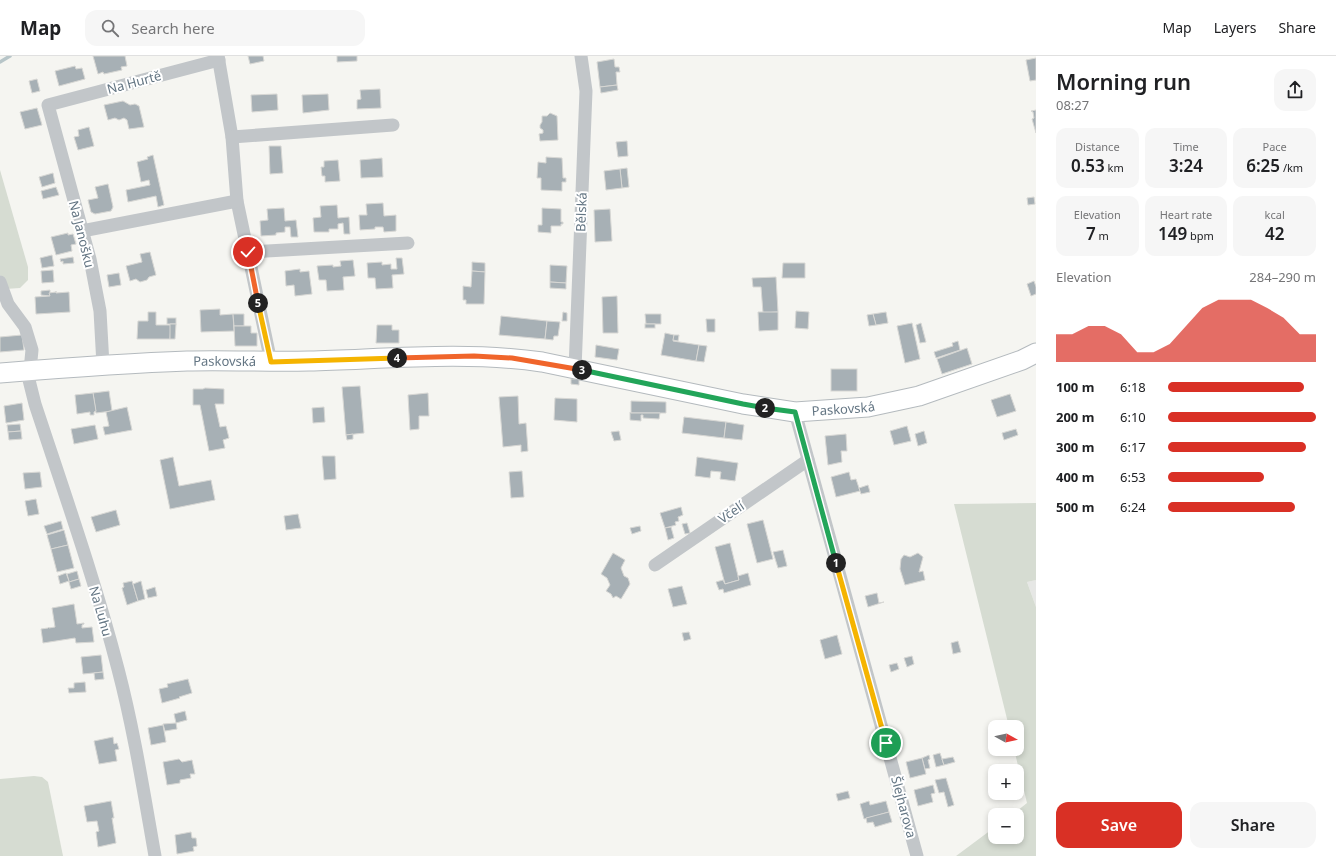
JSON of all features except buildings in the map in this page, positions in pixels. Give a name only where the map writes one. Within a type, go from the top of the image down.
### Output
[{"type":"street","name":"Bělská","points":[[575,369],[586,91],[581,56]]},
{"type":"street","name":"Na Hurtě","points":[[48,105],[219,58],[232,137],[237,201],[271,362]]},
{"type":"street","name":"Na Janošku","points":[[48,105],[90,259],[100,311],[103,365]]},
{"type":"street","points":[[232,137],[393,125]]},
{"type":"street","points":[[82,231],[237,201]]},
{"type":"street","points":[[248,252],[408,243]]},
{"type":"street","name":"Na Luhu","points":[[0,282],[8,304],[25,327],[32,350],[30,380],[35,404],[93,583],[119,670],[155,856]]},
{"type":"street","name":"Paskovská","points":[[0,373],[103,365],[188,361],[271,362],[474,356],[512,358],[575,369],[743,404],[795,412],[868,407],[919,396],[1022,360],[1036,353]]},
{"type":"street","name":"Šlejharova","points":[[795,412],[917,856]]},
{"type":"street","name":"Včelí","points":[[655,565],[808,460]]},
{"type":"shaded area","points":[[0,170],[28,267],[28,280],[20,288],[5,289],[0,275]]},
{"type":"shaded area","points":[[1036,503],[1036,580],[1027,582],[1036,607],[1036,856],[956,856],[988,832],[988,844],[1024,844],[1024,808],[1021,808],[1027,803],[1024,791],[1024,764],[1018,764],[1016,756],[1024,756],[1024,720],[1007,720],[954,504]]},
{"type":"shaded area","points":[[1036,580],[1036,607],[1027,582]]},
{"type":"shaded area","points":[[34,776],[42,777],[48,782],[63,856],[0,856],[0,779]]},
{"type":"waterway","points":[[0,62],[10,56]]},
{"type":"route","points":[[248,252],[271,362],[474,356],[512,358],[542,362],[743,404],[795,412],[886,743]]}]
